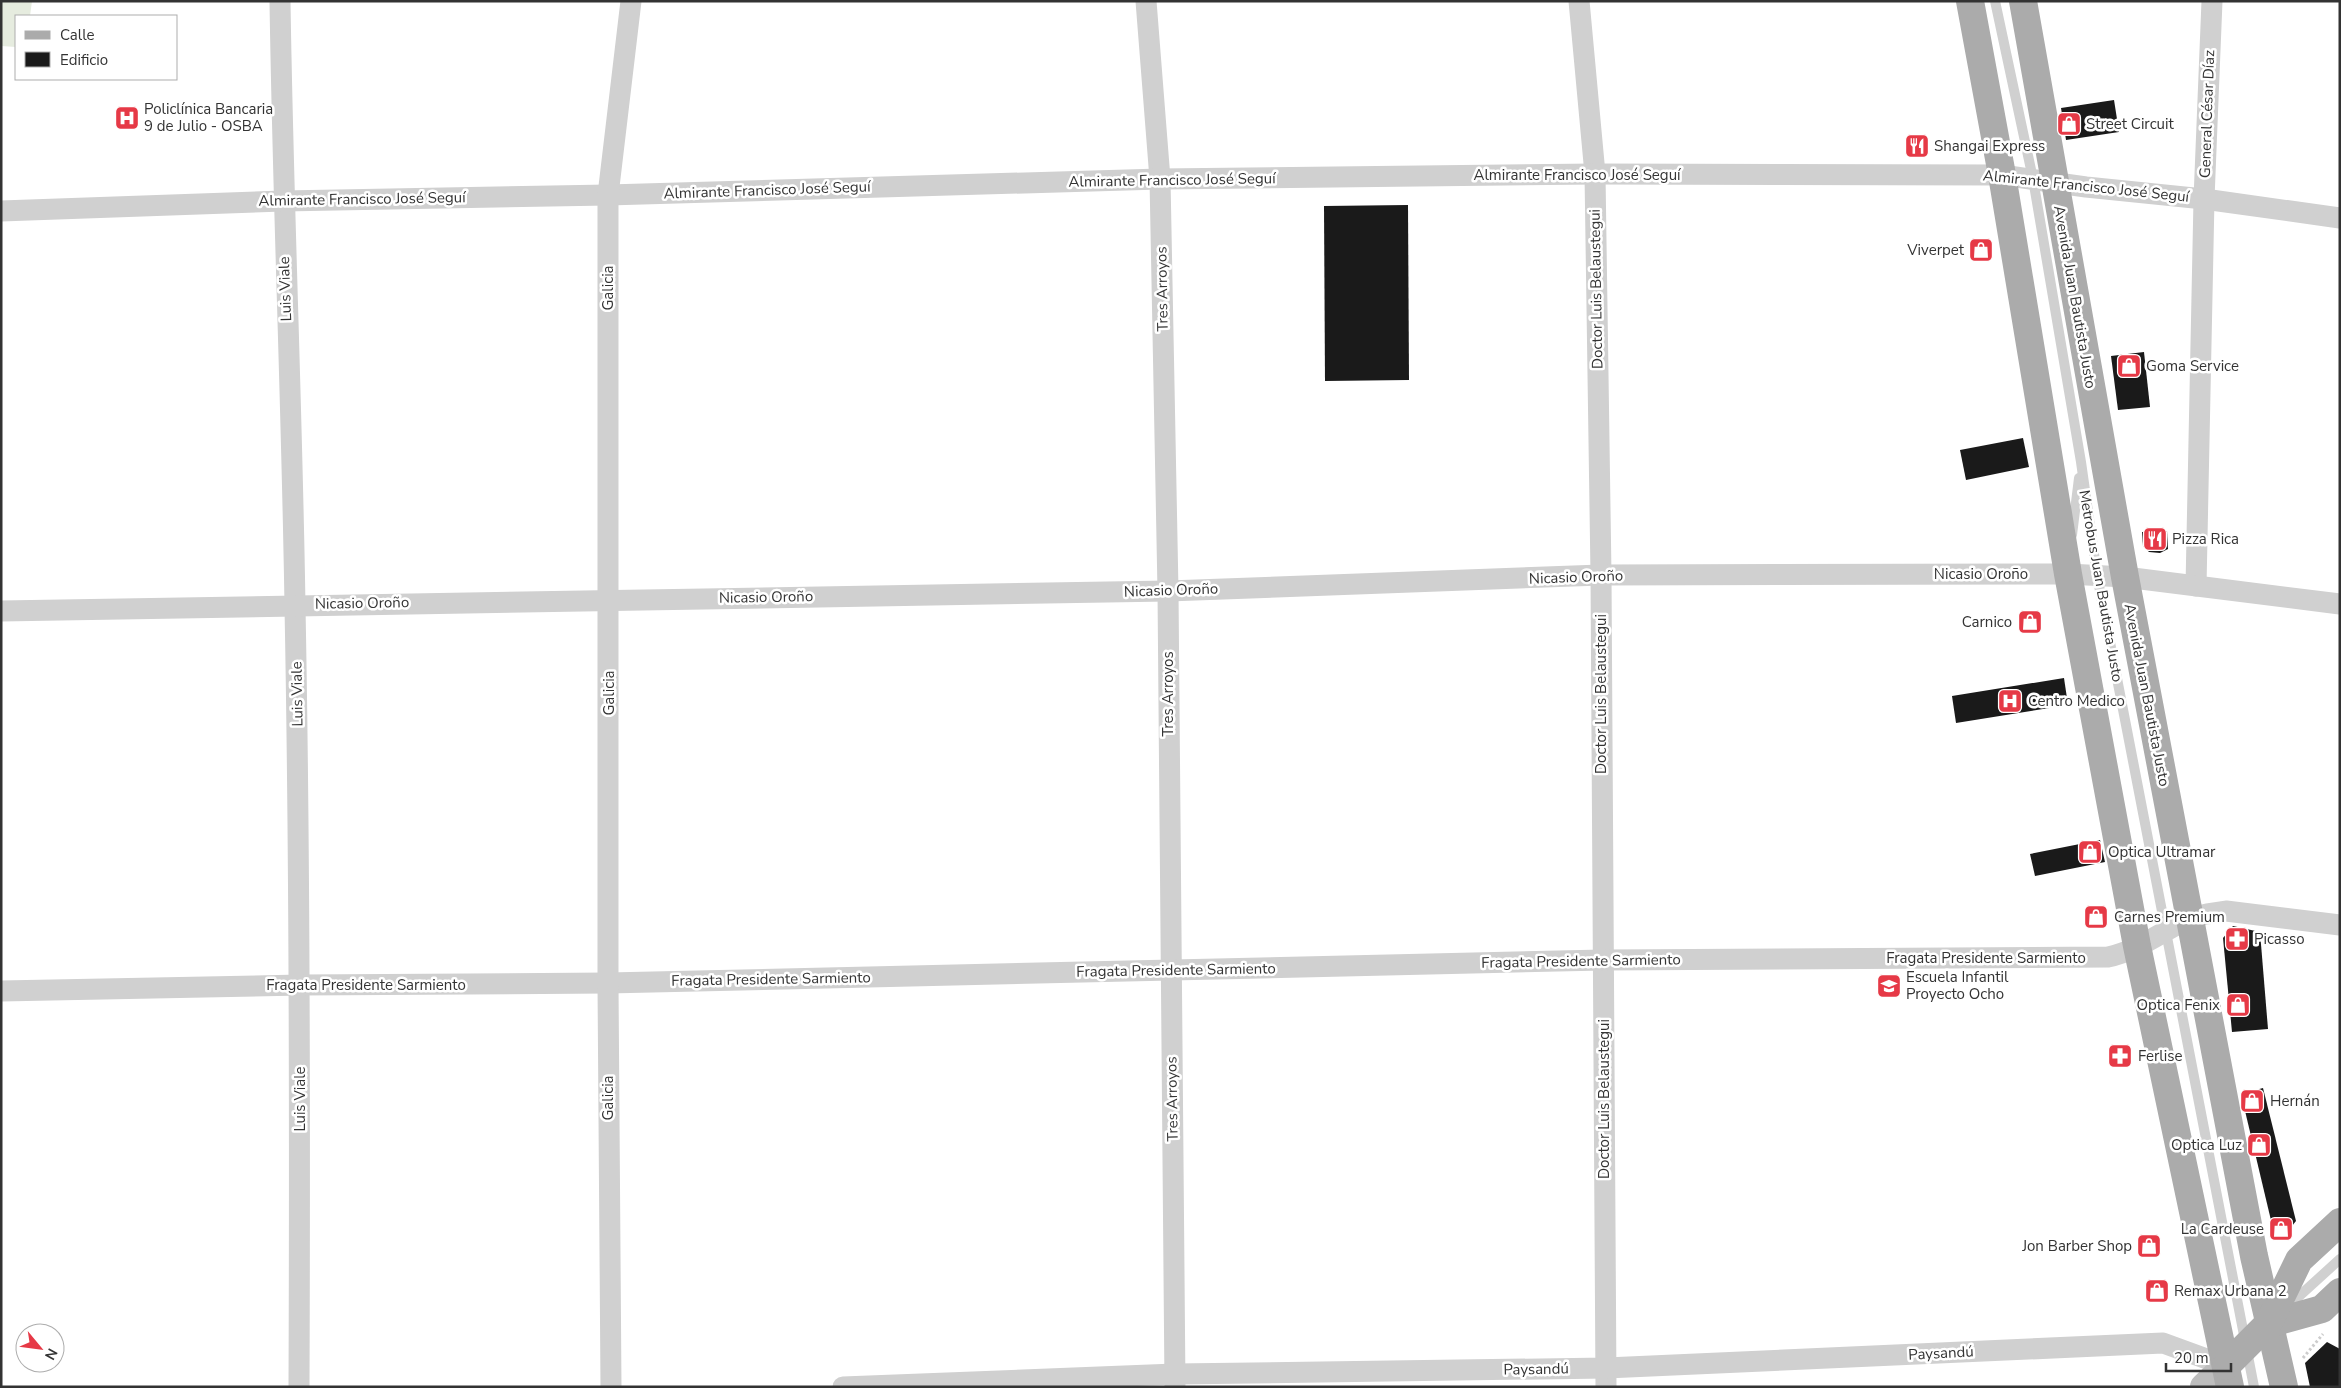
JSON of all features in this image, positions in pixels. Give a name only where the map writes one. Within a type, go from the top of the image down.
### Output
[{"type":"main road","points":[[1970,1],[2002,175],[2068,574],[2138,946],[2228,1376]]},
{"type":"main road","name":"Avenida Juan Bautista Justo","points":[[2023,1],[2044,180],[2125,577],[2268,1324],[2284,1387]]},
{"type":"main road","points":[[2204,1387],[2228,1376],[2246,1346],[2268,1324],[2299,1260],[2340,1222]]},
{"type":"main road","points":[[2268,1324],[2322,1308],[2340,1292]]},
{"type":"street","name":"Luis Viale","points":[[280,1],[283,201],[296,604],[301,985],[299,1387]]},
{"type":"street","name":"Galicia","points":[[611,1387],[608,983],[608,195],[631,1]]},
{"type":"street","name":"Tres Arroyos","points":[[1146,1],[1160,179],[1168,591],[1175,1380]]},
{"type":"street","name":"Doctor Luis Belaustegui","points":[[1579,1],[1594,174],[1601,575],[1606,1378]]},
{"type":"street","name":"General César Díaz","points":[[2196,586],[2204,199],[2212,1]]},
{"type":"street","name":"Almirante Francisco José Seguí","points":[[1,211],[283,201],[608,195],[1160,179],[1594,174],[2002,175],[2086,188],[2204,199],[2340,218]]},
{"type":"street","name":"Nicasio Oroño","points":[[1,611],[296,604],[1168,591],[1601,575],[2097,575],[2340,604]]},
{"type":"street","name":"Fragata Presidente Sarmiento","points":[[1,991],[301,985],[608,983],[1603,960],[2108,957],[2122,954],[2190,919],[2226,911],[2340,925]]},
{"type":"street","name":"Paysandú","points":[[843,1387],[1175,1380],[1606,1378],[2163,1343],[2228,1376]]},
{"type":"lane","name":"Metrobus Juan Bautista Justo","points":[[1995,1],[2044,180],[2097,575],[2254,1387]]},
{"type":"lane","name":"Metrobus Juan Bautista Justo","points":[[2068,574],[2081,462]]},
{"type":"lane","points":[[2268,1324],[2340,1259]]},
{"type":"shaded area","points":[[1,1],[32,1],[30,15],[15,15],[15,47],[1,46]]},
{"type":"building","points":[[2114,100],[2119,132],[2066,140],[2061,108]]},
{"type":"building","points":[[1408,205],[1409,380],[1325,381],[1324,206]]},
{"type":"building","points":[[2144,352],[2150,407],[2118,410],[2111,356]]},
{"type":"building","points":[[2023,438],[2029,467],[1966,480],[1960,450]]},
{"type":"building","name":"Pizza Rica","points":[[2167,531],[2168,549],[2160,553],[2149,552],[2143,546],[2142,532]]},
{"type":"building","name":"Centro Medico","points":[[2064,678],[2068,705],[1956,723],[1952,696]]},
{"type":"building","points":[[2100,840],[2105,862],[2035,876],[2030,854]]},
{"type":"building","points":[[2233,926],[2260,932],[2268,1029],[2232,1032],[2223,938]]},
{"type":"building","points":[[2263,1088],[2296,1221],[2284,1236],[2274,1233],[2241,1094]]},
{"type":"building","points":[[2327,1342],[2340,1349],[2340,1387],[2310,1387],[2305,1363]]},
{"type":"place","name":"Policlínica Bancaria 9 de Julio - OSBA","points":[[127,118]]},
{"type":"place","name":"Street Circuit","points":[[2069,124]]},
{"type":"place","name":"Shangai Express","points":[[1917,146]]},
{"type":"place","name":"Viverpet","points":[[1981,250]]},
{"type":"place","name":"Goma Service","points":[[2129,366]]},
{"type":"place","name":"Pizza Rica","points":[[2155,539]]},
{"type":"place","name":"Carnico","points":[[2030,622]]},
{"type":"place","name":"Centro Medico","points":[[2010,701]]},
{"type":"place","name":"Optica Ultramar","points":[[2090,852]]},
{"type":"place","name":"Carnes Premium","points":[[2096,917]]},
{"type":"place","name":"Picasso","points":[[2237,939]]},
{"type":"place","name":"Escuela Infantil Proyecto Ocho","points":[[1889,986]]},
{"type":"place","name":"Optica Fenix","points":[[2238,1005]]},
{"type":"place","name":"Ferlise","points":[[2120,1056]]},
{"type":"place","name":"Hernán","points":[[2252,1101]]},
{"type":"place","name":"Optica Luz","points":[[2259,1145]]},
{"type":"place","name":"La Cardeuse","points":[[2281,1229]]},
{"type":"place","name":"Jon Barber Shop","points":[[2149,1246]]},
{"type":"place","name":"Remax Urbana 2","points":[[2157,1291]]}]
